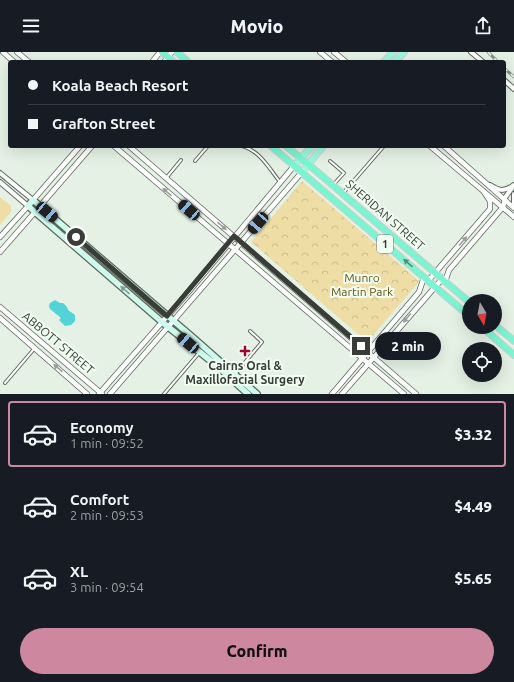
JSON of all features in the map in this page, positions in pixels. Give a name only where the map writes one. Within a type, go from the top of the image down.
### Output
[{"type":"highway","points":[[161,52],[168,57]]},
{"type":"highway","points":[[177,52],[186,60]]},
{"type":"highway","name":"SHERIDAN STREET","points":[[273,148],[462,310]]},
{"type":"highway","name":"SHERIDAN STREET","points":[[289,148],[462,296]]},
{"type":"highway","points":[[502,331],[514,341]]},
{"type":"highway","points":[[490,334],[514,355]]},
{"type":"main road","points":[[386,60],[393,52]]},
{"type":"main road","points":[[397,60],[404,52]]},
{"type":"main road","points":[[294,166],[310,148]]},
{"type":"main road","points":[[302,172],[321,148]]},
{"type":"main road","points":[[248,394],[28,206],[33,200],[257,394]]},
{"type":"main road","points":[[35,212],[40,206]]},
{"type":"main road","points":[[52,227],[54,222],[58,221]]},
{"type":"street","points":[[3,52],[12,60]]},
{"type":"street","points":[[17,52],[27,60]]},
{"type":"street","points":[[154,60],[161,52]]},
{"type":"street","points":[[320,52],[330,60]]},
{"type":"street","points":[[334,52],[344,60]]},
{"type":"street","points":[[471,52],[481,60]]},
{"type":"street","points":[[506,82],[514,89]]},
{"type":"street","points":[[0,173],[33,200],[78,148]]},
{"type":"street","points":[[40,206],[90,148]]},
{"type":"street","points":[[120,148],[200,220],[404,394]]},
{"type":"street","points":[[131,148],[416,394]]},
{"type":"street","points":[[432,148],[514,217]]},
{"type":"street","points":[[446,148],[488,183],[514,208]]},
{"type":"street","points":[[101,394],[294,166]]},
{"type":"street","points":[[110,394],[302,172]]},
{"type":"street","points":[[0,182],[28,206],[0,237]]},
{"type":"street","points":[[488,183],[501,190],[507,189],[514,185]]},
{"type":"street","points":[[342,394],[434,287],[444,280],[452,266],[502,207],[504,200],[514,185]]},
{"type":"street","points":[[332,394],[418,294],[426,279],[435,273],[485,216],[491,206],[490,201],[484,192]]},
{"type":"street","points":[[514,194],[514,203]]},
{"type":"street","points":[[0,252],[35,212]]},
{"type":"street","points":[[200,220],[204,221],[207,218],[207,214]]},
{"type":"street","points":[[485,216],[489,217],[491,221]]},
{"type":"street","points":[[250,263],[251,258],[256,256]]},
{"type":"street","points":[[446,260],[450,266],[452,266]]},
{"type":"street","points":[[135,298],[139,298],[141,292]]},
{"type":"street","points":[[418,294],[420,294],[424,299]]},
{"type":"street","name":"ABBOTT STREET","points":[[0,307],[101,394]]},
{"type":"street","name":"ABBOTT STREET","points":[[0,318],[87,394]]},
{"type":"street","points":[[339,338],[343,335],[343,331]]},
{"type":"street","points":[[378,340],[384,345]]},
{"type":"street","points":[[67,376],[72,374],[73,369]]},
{"type":"street","points":[[396,387],[401,380]]},
{"type":"lane","points":[[195,160],[206,148]]},
{"type":"lane","points":[[247,148],[254,151],[261,157],[280,182]]},
{"type":"lane","points":[[343,194],[382,148]]},
{"type":"lane","points":[[166,178],[181,160]]},
{"type":"lane","points":[[330,161],[344,173],[333,185]]},
{"type":"lane","points":[[235,374],[262,342],[250,331]]},
{"type":"lane","points":[[5,383],[35,348]]},
{"type":"lane","points":[[164,394],[200,352]]},
{"type":"lane","points":[[352,370],[358,375]]},
{"type":"green space","name":"Munro Martin Park","points":[[302,181],[419,282],[367,342],[251,242]]},
{"type":"green space","points":[[0,197],[11,206],[11,212],[0,225]]},
{"type":"water","points":[[55,300],[63,303],[68,310],[75,315],[75,321],[71,325],[65,326],[59,320],[61,318],[50,309],[50,303]]},
{"type":"railway","points":[[488,52],[496,60]]},
{"type":"railway","points":[[506,70],[514,77]]},
{"type":"place","name":"Cairns Oral & Maxillofacial Surgery","points":[[245,351]]},
{"type":"route","points":[[76,237],[167,316],[234,236],[361,346]]}]
